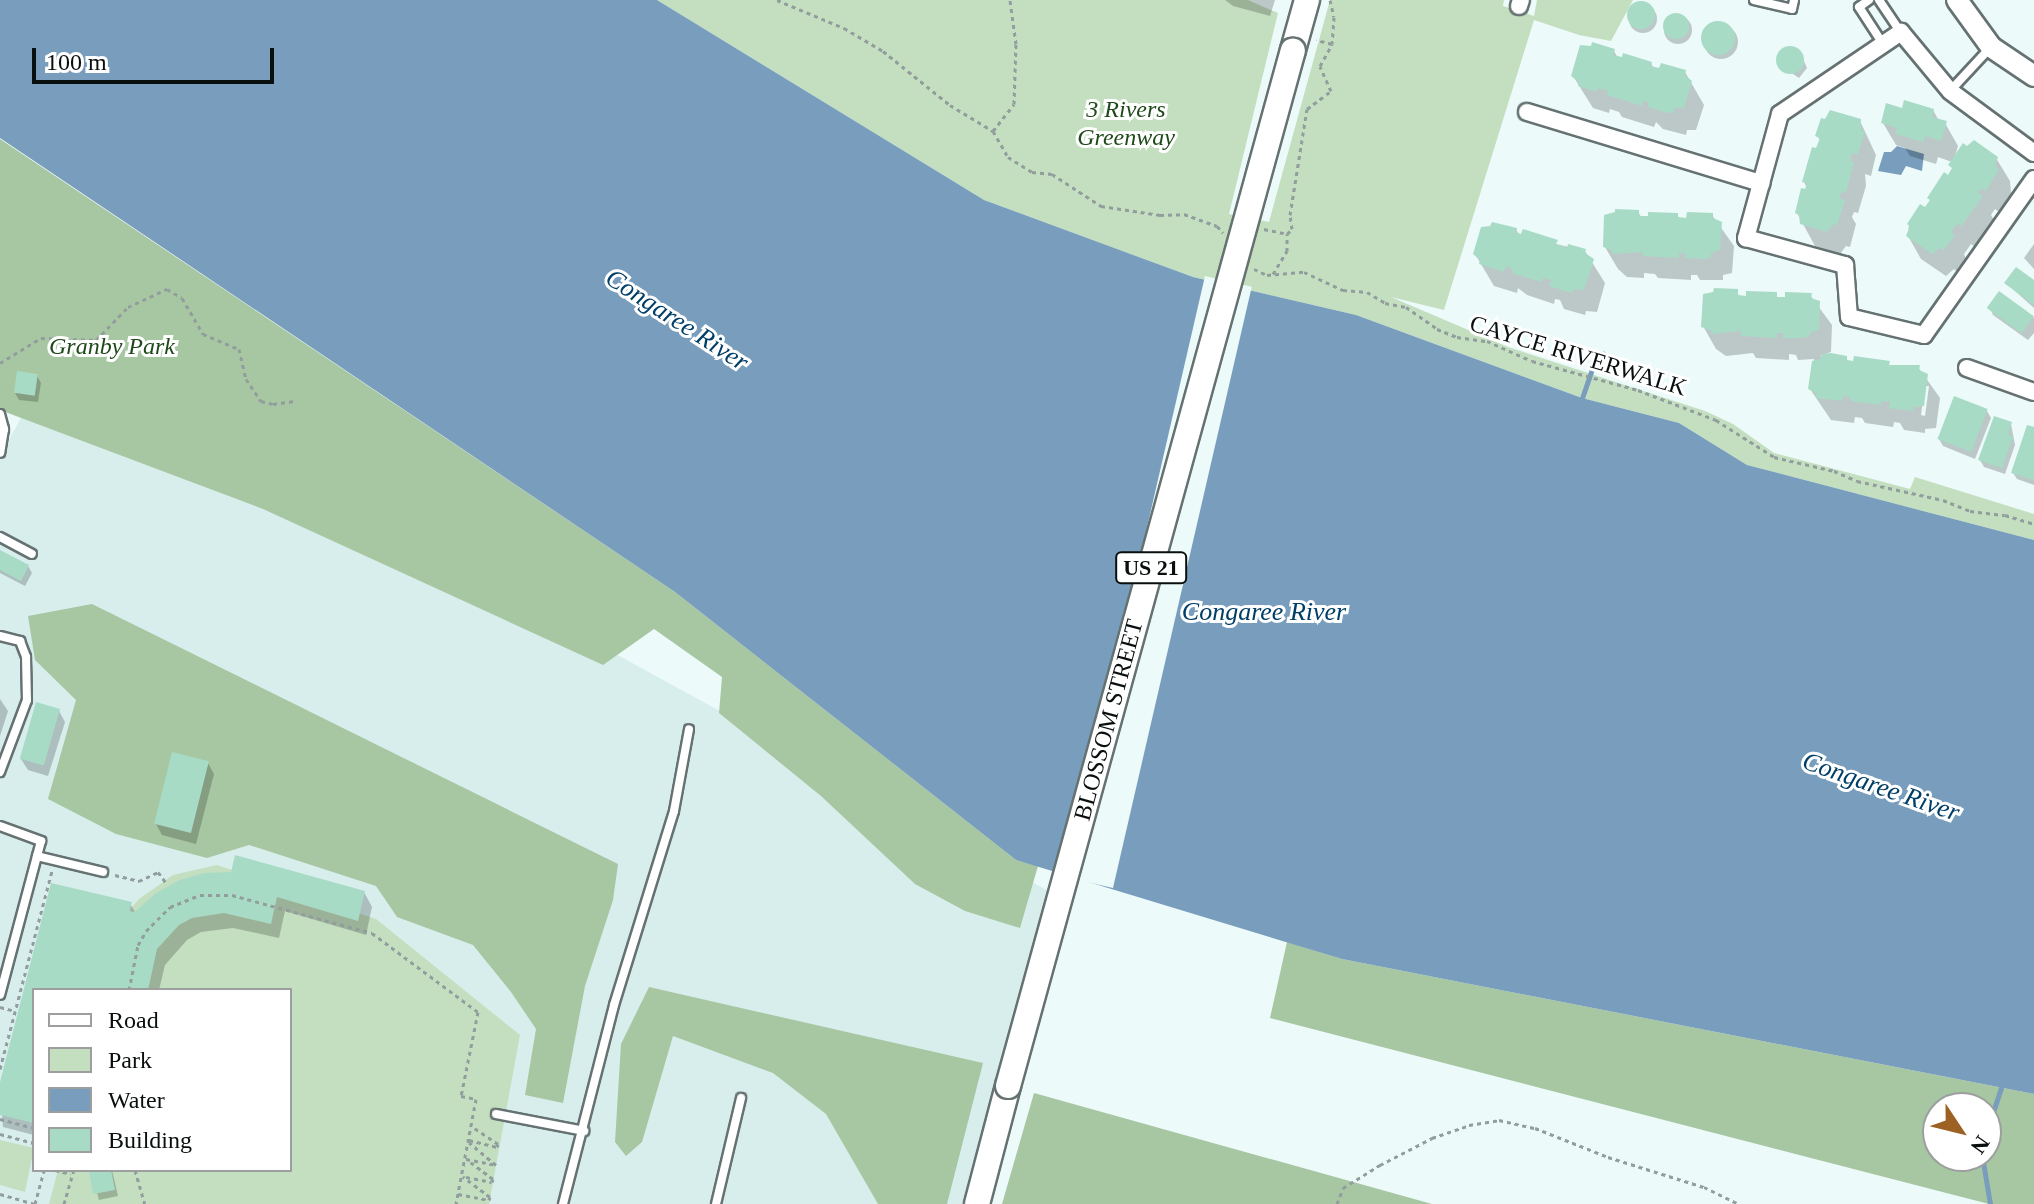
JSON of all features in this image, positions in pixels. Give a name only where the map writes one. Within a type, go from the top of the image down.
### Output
[{"type":"main road","name":"BLOSSOM STREET","points":[[977,1204],[1307,0]]},
{"type":"street","points":[[1957,0],[1991,47],[2034,76]]},
{"type":"street","points":[[2034,153],[1950,91],[1901,32],[1780,114],[1746,238],[1845,265],[1849,317],[1924,335],[2034,179]]},
{"type":"street","points":[[1527,112],[1761,183]]},
{"type":"street","points":[[1967,368],[2031,386]]},
{"type":"lane","points":[[1754,0],[1792,9],[1794,0]]},
{"type":"lane","points":[[1869,0],[1859,7],[1883,44]]},
{"type":"lane","points":[[1879,0],[1901,32]]},
{"type":"lane","points":[[1950,91],[1991,47]]},
{"type":"lane","points":[[0,414],[4,429],[0,453]]},
{"type":"lane","points":[[0,537],[32,554]]},
{"type":"lane","points":[[0,636],[20,641],[26,657],[27,700],[0,772]]},
{"type":"lane","points":[[563,1204],[614,1005],[674,811],[689,729]]},
{"type":"lane","points":[[0,826],[41,841],[0,995]]},
{"type":"lane","points":[[37,856],[103,872]]},
{"type":"lane","points":[[716,1204],[741,1098]]},
{"type":"lane","points":[[496,1114],[584,1131]]},
{"type":"path","points":[[777,0],[844,28],[883,51],[950,105],[993,131],[1008,157],[1032,172],[1052,174],[1101,206],[1160,215],[1184,214],[1217,226],[1226,237]]},
{"type":"path","points":[[993,131],[1014,104],[1016,44],[1010,0]]},
{"type":"path","points":[[1246,259],[1256,271],[1272,275],[1287,251],[1307,109],[1331,91],[1321,73],[1320,63],[1332,44],[1334,17],[1330,0]]},
{"type":"path","points":[[1317,40],[1332,44]]},
{"type":"path","points":[[1217,226],[1221,219]]},
{"type":"path","points":[[1261,228],[1287,234]]},
{"type":"path","name":"CAYCE RIVERWALK","points":[[1272,275],[1304,272],[1343,290],[1367,292],[1385,303],[1406,307],[1452,335],[1487,341],[1532,361],[1581,373],[1716,420],[1768,455],[1970,511],[2005,515],[2034,524]]},
{"type":"path","points":[[0,363],[41,338],[96,340],[128,307],[167,289],[182,298],[203,334],[239,349],[246,379],[261,401],[273,404],[295,401]]},
{"type":"path","points":[[0,1069],[55,860]]},
{"type":"path","points":[[103,872],[139,881],[158,872],[167,884]]},
{"type":"path","points":[[129,988],[138,945],[146,931],[170,907],[200,895],[232,895],[372,933],[478,1012],[461,1096],[476,1099],[455,1203]]},
{"type":"path","points":[[0,1007],[15,1011]]},
{"type":"path","points":[[0,1119],[32,1127]]},
{"type":"path","points":[[1337,1204],[1343,1188],[1432,1138],[1469,1125],[1499,1120],[1535,1128],[1608,1157],[1704,1187],[1739,1204]]},
{"type":"path","points":[[469,1141],[497,1147],[498,1144],[471,1126]]},
{"type":"path","points":[[0,1134],[32,1142]]},
{"type":"path","points":[[466,1159],[496,1165],[469,1141]]},
{"type":"path","points":[[462,1176],[492,1182],[493,1179],[466,1159]]},
{"type":"path","points":[[0,1201],[1,1194],[36,1204],[44,1172]]},
{"type":"path","points":[[64,1204],[73,1172]]},
{"type":"path","points":[[136,1172],[145,1204]]},
{"type":"path","points":[[458,1194],[489,1200],[490,1197],[462,1176]]},
{"type":"shaded area","points":[[59,349],[1052,893],[973,1204],[0,1204],[0,456]]},
{"type":"green space","name":"3 Rivers Greenway","points":[[657,0],[1248,0],[1278,13],[1229,214],[1269,222],[1330,0],[1504,0],[1503,6],[1534,16],[1537,0],[1633,0],[1611,41],[1579,35],[1534,20],[1444,310],[1391,297],[1508,347],[1705,411],[1733,424],[1774,453],[1910,489],[1915,477],[2034,514],[2034,540],[1747,465],[1679,423],[1582,398],[1356,315],[1193,277],[984,200]]},
{"type":"green space","name":"Granby Park","points":[[0,139],[675,592],[1016,860],[1038,866],[1020,928],[965,911],[915,884],[821,796],[719,713],[722,677],[654,629],[603,665],[263,509],[0,410]]},
{"type":"green space","points":[[92,604],[618,864],[613,900],[585,986],[563,1103],[525,1095],[536,1029],[473,945],[397,917],[376,886],[249,845],[207,858],[116,834],[48,799],[76,700],[35,660],[28,616]]},
{"type":"green space","points":[[217,865],[376,919],[520,1035],[489,1204],[49,1204],[57,1172],[292,1172],[292,988],[104,988],[132,907],[173,875]]},
{"type":"green space","points":[[1287,942],[1342,959],[2034,1094],[2034,1204],[1989,1204],[1270,1018]]},
{"type":"green space","points":[[649,987],[983,1063],[947,1204],[878,1204],[826,1114],[773,1073],[673,1036],[642,1142],[626,1156],[615,1142],[621,1044]]},
{"type":"green space","points":[[1034,1093],[1432,1204],[1002,1204]]},
{"type":"green space","points":[[0,1140],[32,1148],[25,1192],[0,1185]]},
{"type":"water","name":"Congaree River","points":[[0,0],[657,0],[984,200],[1193,277],[1356,315],[1582,398],[1679,423],[1747,465],[2034,540],[2034,1094],[1342,959],[1016,860],[675,592],[0,138]]},
{"type":"water","points":[[1897,146],[1924,154],[1922,171],[1906,166],[1901,175],[1878,171],[1884,152],[1891,152]]},
{"type":"pier","points":[[1205,276],[1252,287],[1113,888],[1066,877]]},
{"type":"building","points":[[1641,1],[1651,5],[1655,15],[1651,25],[1641,29],[1631,25],[1627,15],[1631,5]]},
{"type":"building","points":[[1676,13],[1686,16],[1689,26],[1686,36],[1676,39],[1666,36],[1663,26],[1666,16]]},
{"type":"building","points":[[1718,21],[1730,26],[1735,38],[1730,50],[1718,55],[1706,50],[1701,38],[1706,26]]},
{"type":"building","points":[[1592,42],[1615,49],[1613,55],[1622,57],[1623,53],[1652,62],[1651,66],[1659,68],[1661,63],[1686,70],[1685,75],[1692,81],[1684,108],[1675,108],[1673,113],[1664,112],[1648,107],[1649,102],[1643,101],[1642,106],[1607,95],[1608,91],[1598,88],[1597,92],[1578,86],[1579,82],[1571,76],[1580,45],[1591,46]]},
{"type":"building","points":[[1790,46],[1800,50],[1804,60],[1800,70],[1790,74],[1780,70],[1776,60],[1780,50]]},
{"type":"building","points":[[1904,100],[1934,109],[1932,117],[1947,121],[1941,141],[1925,136],[1923,142],[1895,134],[1897,128],[1881,123],[1886,103],[1902,108]]},
{"type":"building","points":[[1830,110],[1861,119],[1861,130],[1865,131],[1858,154],[1852,153],[1850,161],[1854,162],[1846,192],[1842,191],[1839,198],[1845,200],[1837,225],[1833,224],[1827,232],[1800,224],[1799,215],[1795,213],[1801,188],[1805,189],[1807,183],[1802,182],[1812,147],[1816,148],[1820,138],[1815,136],[1821,118],[1825,119]]},
{"type":"building","points":[[1974,140],[1998,157],[1995,166],[1999,169],[1986,191],[1982,188],[1978,193],[1983,196],[1961,226],[1958,223],[1951,232],[1955,235],[1944,250],[1940,248],[1932,254],[1906,236],[1910,226],[1907,224],[1920,204],[1925,207],[1930,200],[1927,198],[1944,172],[1948,175],[1952,168],[1948,165],[1963,143],[1967,146]]},
{"type":"building","points":[[1615,209],[1639,210],[1639,216],[1648,216],[1648,212],[1678,213],[1678,217],[1686,218],[1687,212],[1713,213],[1713,218],[1722,222],[1720,250],[1711,253],[1711,258],[1702,259],[1685,258],[1685,253],[1679,253],[1679,258],[1643,256],[1643,252],[1612,254],[1612,250],[1603,247],[1604,215],[1615,212]]},
{"type":"building","points":[[1492,222],[1517,228],[1516,232],[1521,234],[1523,229],[1558,240],[1556,244],[1567,248],[1568,244],[1586,249],[1585,253],[1594,259],[1584,290],[1574,289],[1572,293],[1549,286],[1551,280],[1543,278],[1541,282],[1512,273],[1513,269],[1506,266],[1504,272],[1479,264],[1480,260],[1473,254],[1481,227],[1490,226]]},
{"type":"building","points":[[2016,267],[2034,280],[2034,305],[2004,283]]},
{"type":"building","points":[[1714,288],[1738,289],[1738,295],[1746,296],[1746,291],[1777,292],[1777,297],[1785,297],[1785,292],[1812,293],[1811,298],[1820,301],[1819,330],[1810,332],[1809,337],[1800,338],[1783,338],[1784,333],[1777,333],[1777,338],[1741,336],[1741,331],[1711,334],[1711,330],[1701,327],[1703,294],[1713,292]]},
{"type":"building","points":[[1999,291],[2034,316],[2021,333],[1987,308]]},
{"type":"building","points":[[1822,354],[1847,356],[1847,360],[1853,361],[1854,356],[1890,361],[1889,365],[1920,365],[1919,370],[1928,374],[1924,406],[1913,407],[1913,411],[1889,408],[1890,402],[1881,401],[1881,405],[1850,401],[1851,397],[1843,396],[1842,401],[1816,398],[1816,393],[1808,389],[1812,361],[1821,359]]},
{"type":"building","points":[[17,371],[38,374],[35,396],[14,393]]},
{"type":"building","points":[[1954,396],[1988,409],[1971,452],[1938,439]]},
{"type":"building","points":[[1994,416],[2012,422],[2008,435],[2013,437],[2002,468],[1978,460]]},
{"type":"building","points":[[2027,425],[2034,427],[2034,480],[2011,473]]},
{"type":"building","points":[[0,550],[29,565],[21,581],[0,570]]},
{"type":"building","points":[[36,702],[60,709],[44,766],[20,759]]},
{"type":"building","points":[[172,752],[209,761],[191,833],[154,824]]},
{"type":"building","points":[[235,855],[365,891],[358,921],[277,897],[271,924],[224,913],[192,918],[179,925],[157,949],[148,988],[32,988],[32,1123],[0,1115],[0,1082],[51,883],[132,902],[129,911],[135,912],[156,893],[180,880],[205,873],[231,872]]},
{"type":"building","points":[[89,1172],[111,1172],[115,1190],[93,1194]]},
{"type":"waterway","points":[[1582,398],[1593,366],[1603,354]]},
{"type":"waterway","points":[[2000,1092],[2001,1088]]},
{"type":"waterway","points":[[1985,1172],[1990,1204]]}]
